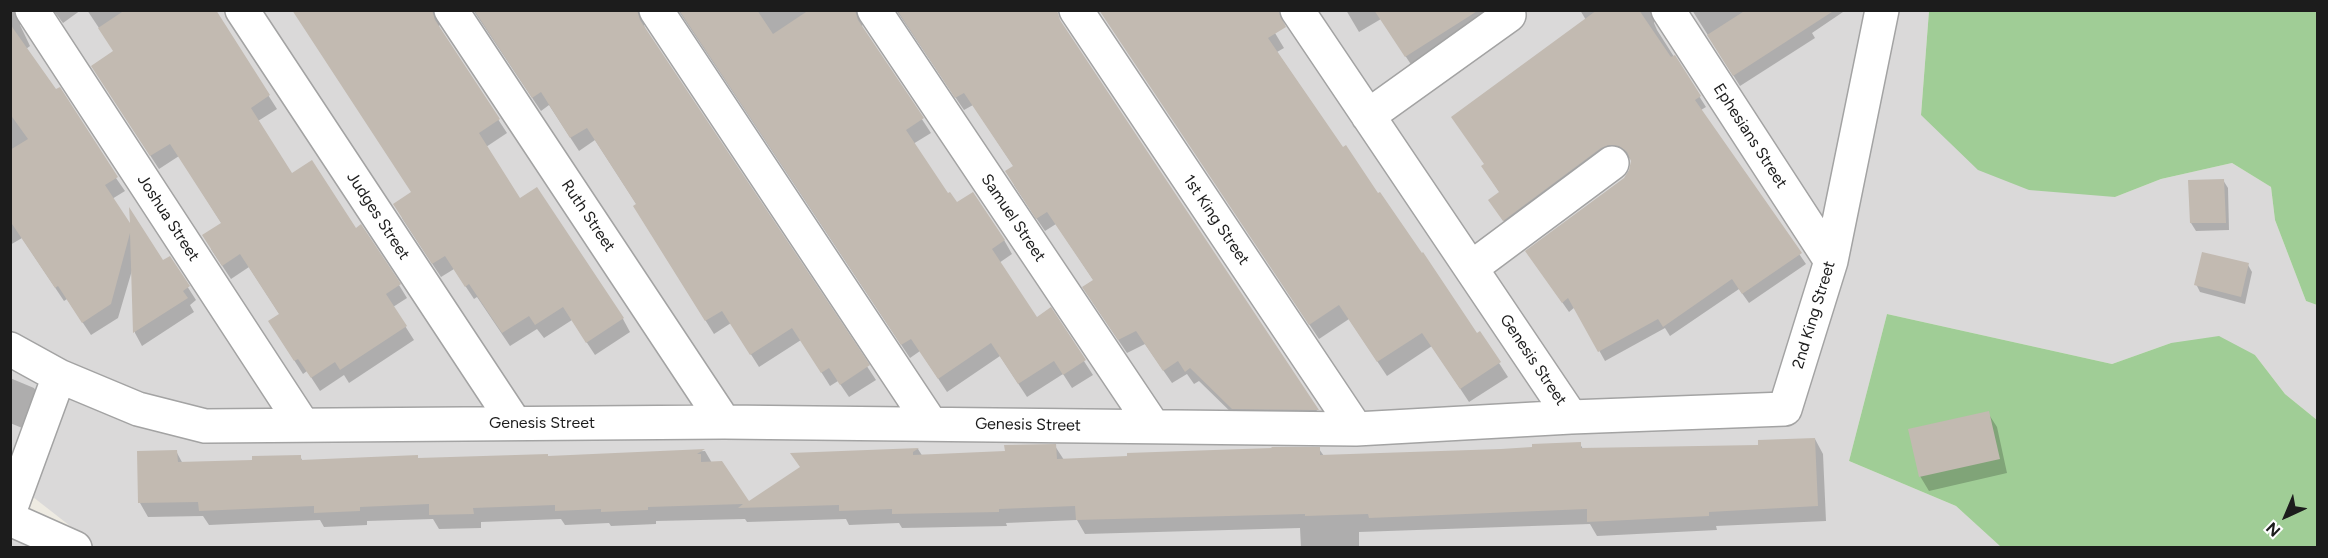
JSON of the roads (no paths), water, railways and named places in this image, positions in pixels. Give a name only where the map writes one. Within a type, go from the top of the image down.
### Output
[{"type":"street","name":"Joshua Street","points":[[32,10],[303,425]]},
{"type":"street","name":"Judges Street","points":[[242,10],[514,422]]},
{"type":"street","name":"Ruth Street","points":[[451,10],[724,422]]},
{"type":"street","points":[[656,10],[931,424]]},
{"type":"street","name":"Samuel Street","points":[[874,10],[1153,426]]},
{"type":"street","name":"1st King Street","points":[[1076,10],[1356,429]]},
{"type":"street","name":"Genesis Street","points":[[1297,10],[1571,417]]},
{"type":"street","name":"Ephesians Street","points":[[1668,10],[1831,261]]},
{"type":"street","name":"2nd King Street","points":[[1571,417],[1785,409],[1831,261],[1882,10]]},
{"type":"street","points":[[1368,116],[1509,15]]},
{"type":"street","points":[[1470,268],[1612,163]]},
{"type":"street","name":"Genesis Street","points":[[10,349],[59,376],[138,409],[205,426],[724,422],[1356,429],[1571,417]]},
{"type":"street","points":[[10,510],[59,376]]},
{"type":"street","points":[[10,519],[63,544]]}]
